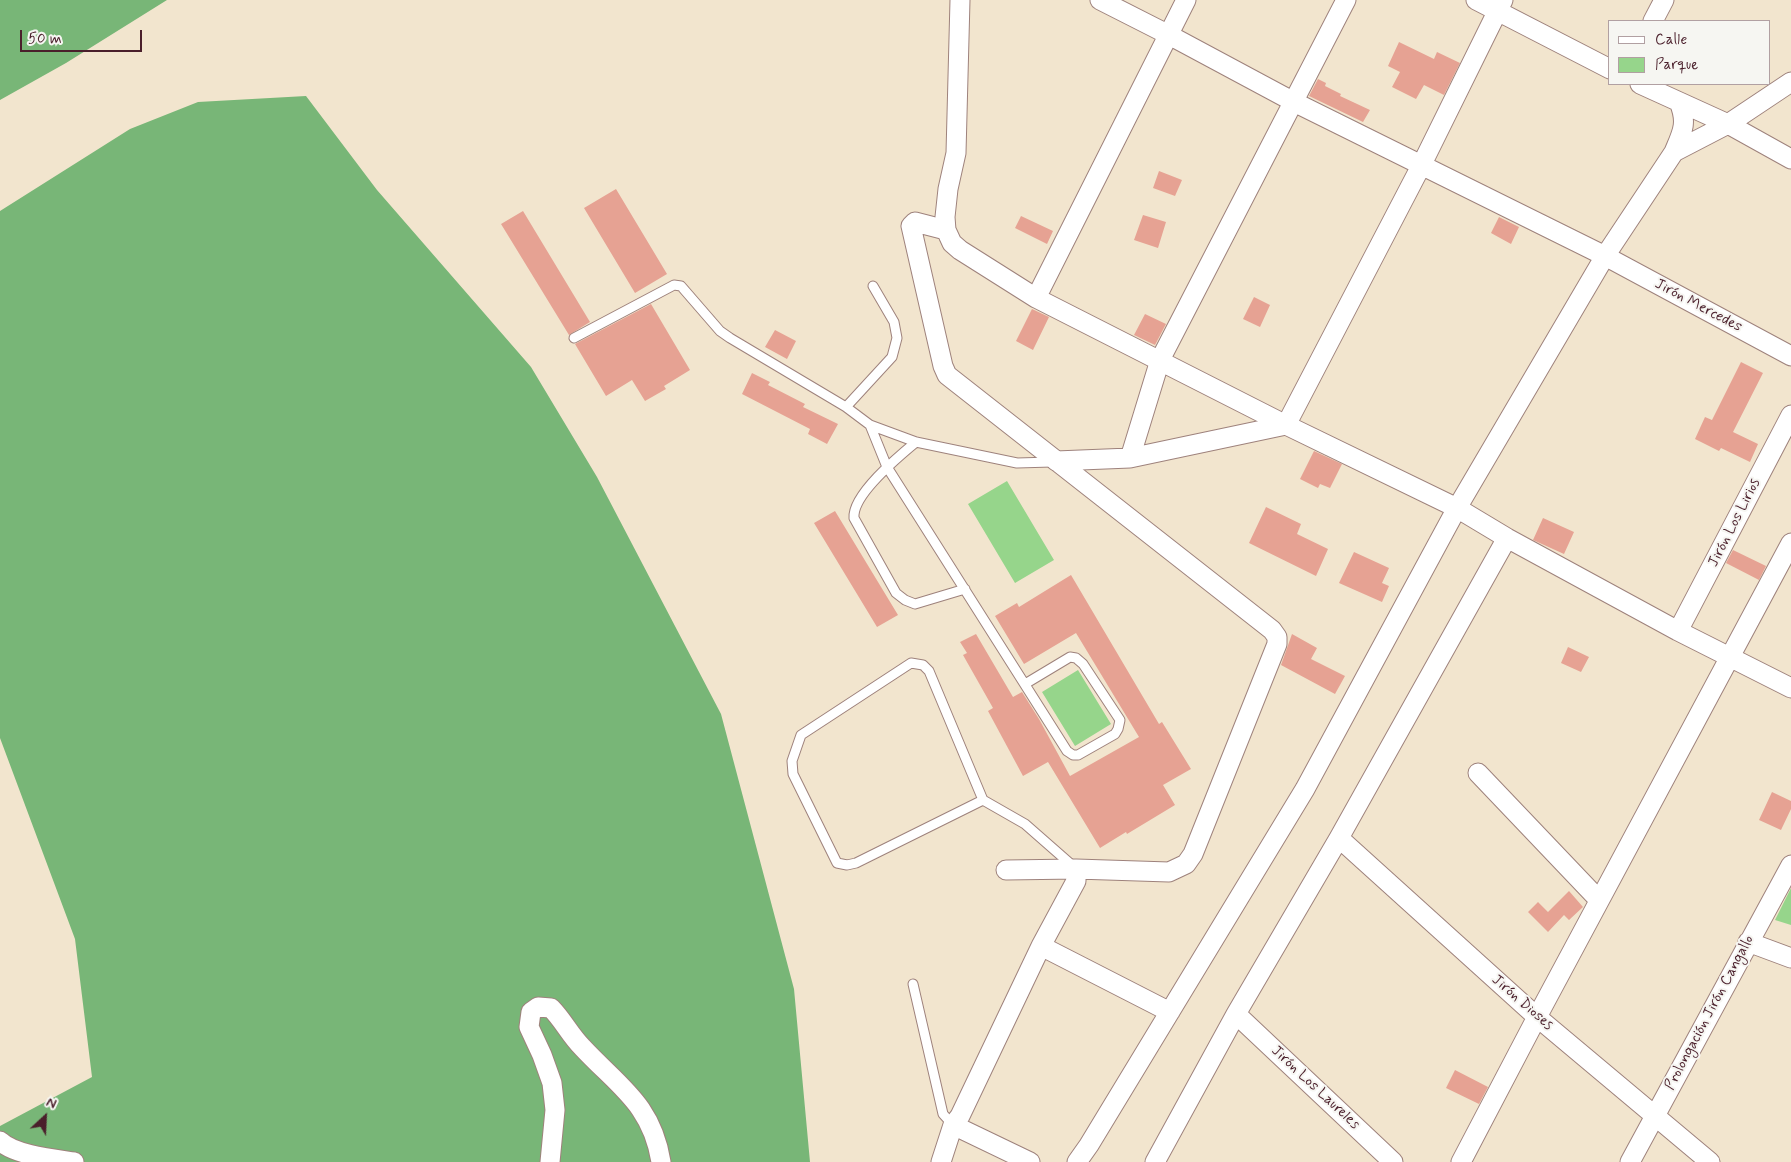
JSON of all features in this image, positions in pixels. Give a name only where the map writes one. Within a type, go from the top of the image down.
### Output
[{"type":"street","points":[[960,0],[956,153],[948,189],[945,217],[946,230],[952,243],[960,250],[1036,298],[1286,425],[1457,508],[1507,538],[1678,631],[1791,688]]},
{"type":"street","name":"Jirón Mercedes","points":[[1100,0],[1294,102],[1605,256],[1791,356]]},
{"type":"street","points":[[1036,298],[1186,0]]},
{"type":"street","points":[[1130,458],[1160,360],[1346,0]]},
{"type":"street","points":[[1476,0],[1500,6],[1608,68]]},
{"type":"street","points":[[1654,20],[1664,0]]},
{"type":"street","points":[[1286,425],[1421,166],[1500,6]]},
{"type":"street","points":[[1674,152],[1728,124],[1791,82]]},
{"type":"street","points":[[1642,85],[1728,124],[1791,159]]},
{"type":"street","points":[[1077,1162],[1305,789],[1457,508],[1605,256],[1674,152],[1684,128],[1684,112],[1679,102]]},
{"type":"street","points":[[946,230],[915,222],[911,226],[943,366],[947,375],[1272,630],[1277,637],[1277,644],[1208,818],[1193,854],[1186,864],[1169,872],[1076,869],[1006,870]]},
{"type":"street","name":"Jirón Los Lirios","points":[[1678,631],[1791,414]]},
{"type":"street","points":[[1056,461],[1130,458],[1286,425]]},
{"type":"street","points":[[1155,1162],[1236,1014],[1339,838],[1507,538]]},
{"type":"street","points":[[1461,1162],[1537,1016],[1791,543]]},
{"type":"street","points":[[1478,772],[1599,900]]},
{"type":"street","name":"Jirón Dioses","points":[[1339,838],[1537,1016],[1710,1162]]},
{"type":"street","name":"Prolongación Jirón Cangallo","points":[[1630,1162],[1791,865]]},
{"type":"street","points":[[941,1162],[954,1125],[1041,946],[1076,881],[1076,869]]},
{"type":"street","points":[[1748,942],[1791,958]]},
{"type":"street","points":[[1041,946],[1170,1012]]},
{"type":"street","points":[[550,1162],[555,1110],[552,1083],[529,1027],[531,1012],[538,1007],[551,1008],[560,1017],[580,1045],[628,1092],[646,1117],[658,1142],[661,1162]]},
{"type":"street","name":"Jirón Los Laureles","points":[[1236,1014],[1393,1162]]},
{"type":"street","points":[[954,1125],[1030,1162]]},
{"type":"street","points":[[0,1141],[22,1152],[38,1157],[74,1162]]},
{"type":"lane","points":[[574,338],[674,285],[681,286],[720,331],[846,407],[870,424],[916,442],[1016,463],[1056,461]]},
{"type":"lane","points":[[846,407],[892,357],[897,338],[894,322],[873,286]]},
{"type":"lane","points":[[870,424],[887,466],[1068,751],[1073,755],[1078,755],[1115,734],[1120,720],[1083,664],[1076,658],[1070,657],[1026,684]]},
{"type":"lane","points":[[916,442],[887,466],[857,502],[853,511],[854,518],[896,593],[905,600],[915,604],[964,589]]},
{"type":"lane","points":[[983,800],[856,863],[847,865],[837,863],[793,774],[792,761],[801,735],[911,663],[923,665],[929,671],[983,800],[1025,824],[1076,869]]},
{"type":"lane","points":[[913,984],[943,1114],[954,1125]]},
{"type":"green space","points":[[0,0],[167,0],[66,63],[0,100]]},
{"type":"green space","points":[[306,96],[377,190],[531,367],[597,477],[721,714],[794,989],[810,1162],[0,1162],[0,1126],[92,1077],[75,939],[0,738],[0,211],[130,129],[198,102]]},
{"type":"green space","points":[[1007,481],[1054,560],[1015,583],[968,504]]},
{"type":"green space","points":[[1078,670],[1111,724],[1075,746],[1042,692]]},
{"type":"green space","points":[[1791,888],[1791,925],[1775,920]]},
{"type":"building","points":[[1399,42],[1434,59],[1437,52],[1460,63],[1444,95],[1424,85],[1416,99],[1392,87],[1400,72],[1388,66]]},
{"type":"building","points":[[1318,79],[1326,83],[1325,86],[1341,94],[1340,96],[1370,110],[1363,122],[1309,96]]},
{"type":"building","points":[[1159,171],[1182,180],[1175,196],[1153,188]]},
{"type":"building","points":[[616,189],[667,274],[635,293],[584,208]]},
{"type":"building","points":[[523,211],[590,322],[569,335],[501,224]]},
{"type":"building","points":[[1143,215],[1166,222],[1158,248],[1134,240]]},
{"type":"building","points":[[1021,216],[1053,231],[1047,244],[1015,228]]},
{"type":"building","points":[[1499,217],[1519,227],[1511,244],[1491,233]]},
{"type":"building","points":[[1254,297],[1270,305],[1260,327],[1243,319]]},
{"type":"building","points":[[651,304],[690,370],[664,386],[666,389],[645,401],[632,380],[606,396],[575,344]]},
{"type":"building","points":[[1032,309],[1049,317],[1033,350],[1016,341]]},
{"type":"building","points":[[1145,314],[1166,324],[1155,345],[1134,335]]},
{"type":"building","points":[[775,330],[796,341],[787,359],[765,347]]},
{"type":"building","points":[[1741,362],[1763,373],[1733,432],[1758,444],[1750,462],[1721,448],[1719,451],[1695,439],[1705,417],[1712,420]]},
{"type":"building","points":[[752,373],[770,382],[768,385],[805,404],[803,407],[838,424],[827,444],[808,434],[810,429],[742,394]]},
{"type":"building","points":[[1314,451],[1342,464],[1330,488],[1320,484],[1318,488],[1300,479]]},
{"type":"building","points":[[1266,507],[1301,524],[1297,534],[1328,549],[1316,576],[1249,543]]},
{"type":"building","points":[[835,511],[898,615],[877,627],[814,523]]},
{"type":"building","points":[[1543,518],[1574,532],[1564,554],[1533,540]]},
{"type":"building","points":[[1733,550],[1766,566],[1759,580],[1726,563]]},
{"type":"building","points":[[1354,552],[1389,568],[1382,583],[1389,586],[1382,602],[1339,583]]},
{"type":"building","points":[[1071,575],[1159,724],[1162,722],[1191,769],[1163,785],[1175,805],[1100,848],[1048,762],[1023,776],[988,711],[993,708],[963,655],[967,653],[960,642],[976,634],[1013,697],[1022,692],[1070,776],[1139,737],[1076,633],[1024,664],[995,616],[1017,603],[1019,607]]},
{"type":"building","points":[[1292,634],[1317,648],[1311,659],[1345,676],[1335,694],[1281,665]]},
{"type":"building","points":[[1568,647],[1589,657],[1581,672],[1561,663]]},
{"type":"building","points":[[1772,792],[1791,801],[1791,809],[1781,830],[1759,820]]},
{"type":"building","points":[[1569,891],[1583,907],[1569,920],[1564,915],[1548,932],[1528,912],[1538,902],[1548,912]]},
{"type":"building","points":[[1455,1070],[1488,1087],[1479,1104],[1446,1088]]}]
